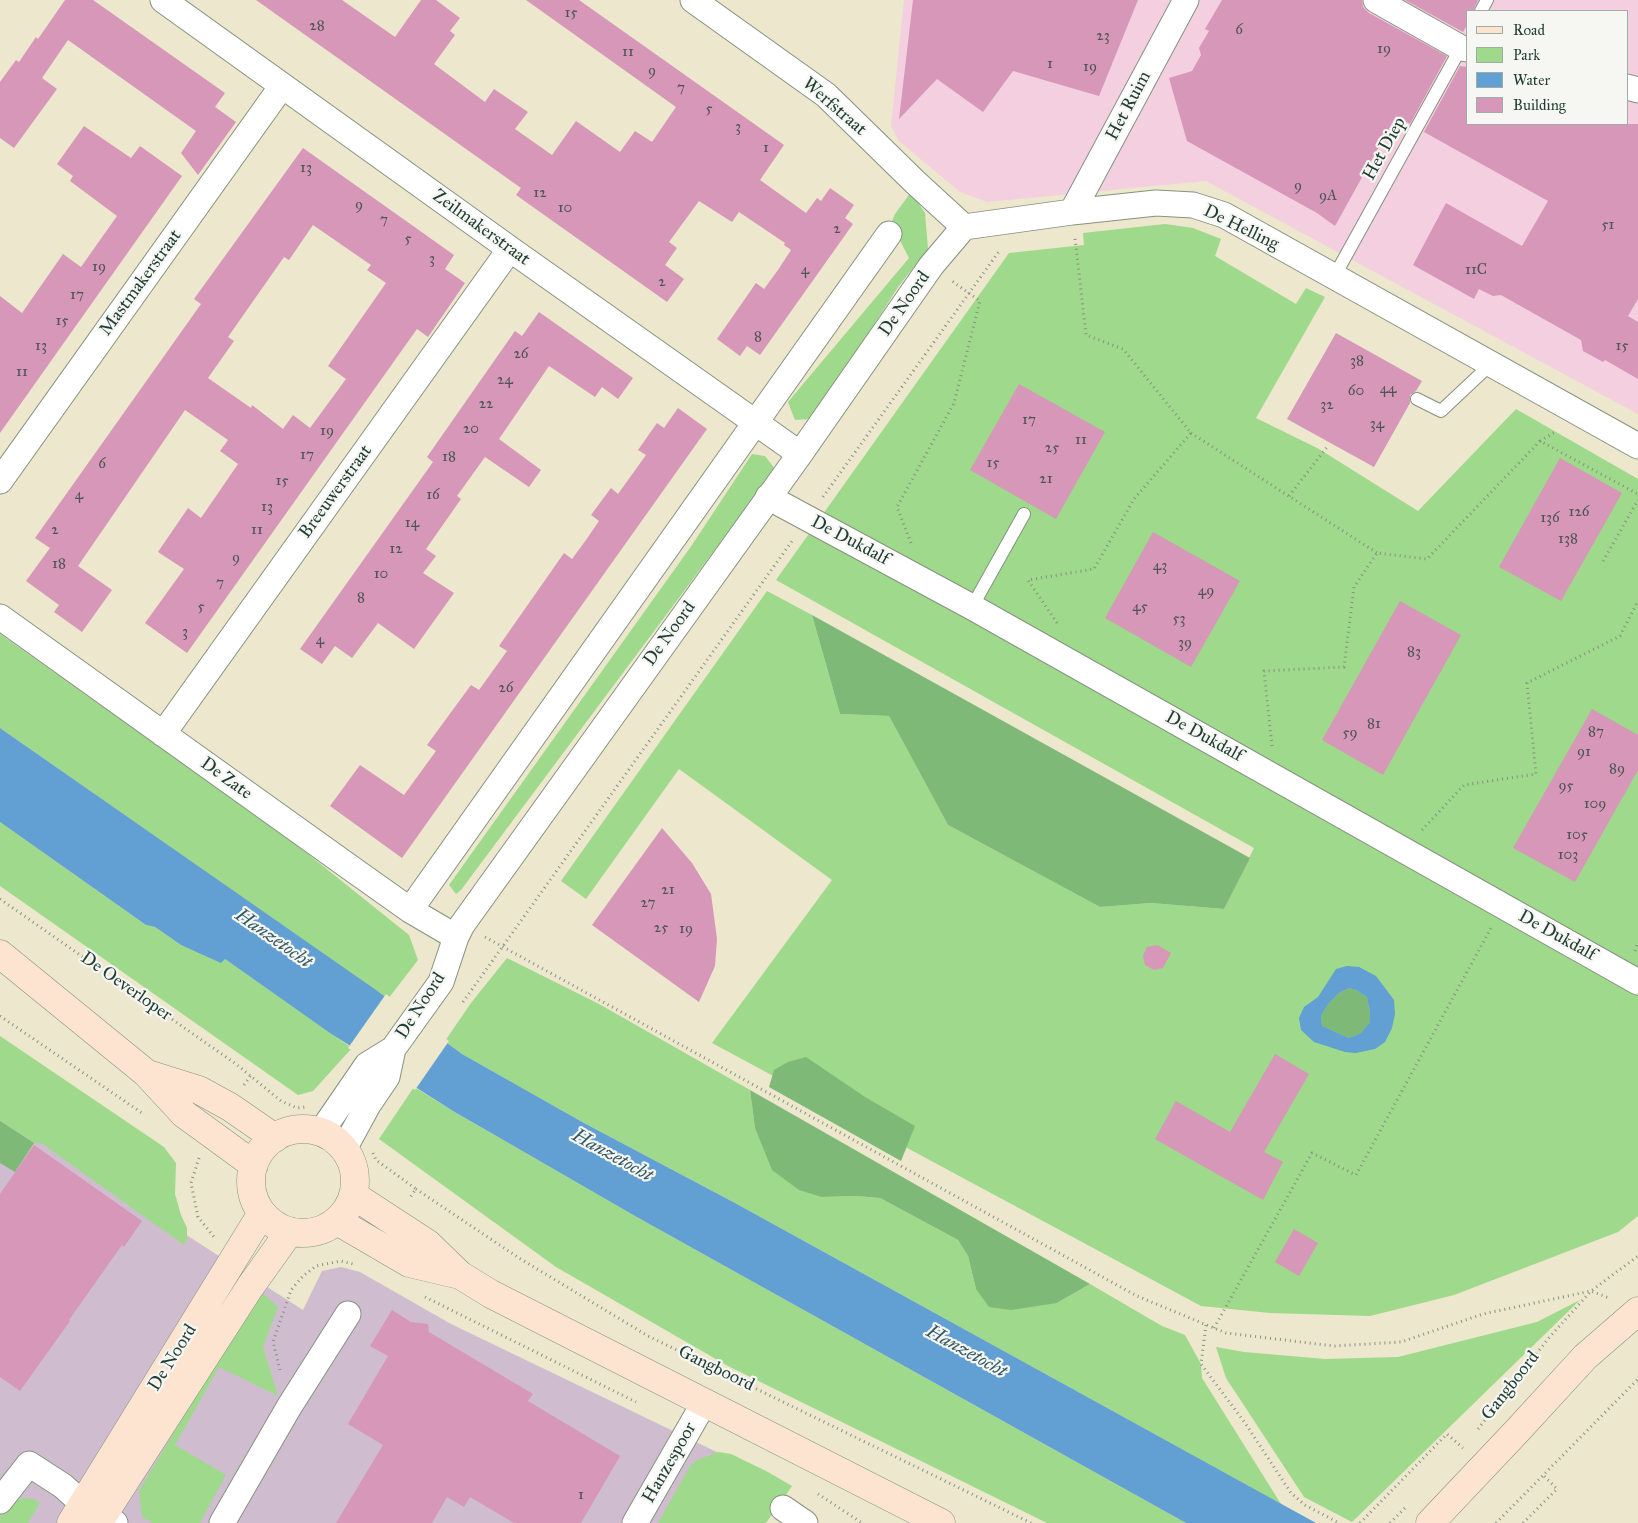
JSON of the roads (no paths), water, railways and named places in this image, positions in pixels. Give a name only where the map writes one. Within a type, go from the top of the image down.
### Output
[{"type":"main road","points":[[0,954],[146,1073],[184,1114],[254,1165]]},
{"type":"main road","points":[[146,1073],[200,1090],[230,1107],[275,1138]]},
{"type":"main road","points":[[305,1129],[320,1132],[334,1139],[344,1149],[352,1163],[355,1179],[353,1195],[347,1210],[337,1221],[326,1228],[315,1232],[290,1232],[270,1221],[262,1213],[254,1198],[252,1182],[254,1165],[262,1150],[275,1138],[289,1131],[305,1129]]},
{"type":"main road","name":"Gangboord","points":[[353,1195],[428,1244],[460,1275],[492,1294],[704,1404],[941,1523]]},
{"type":"main road","name":"De Noord","points":[[94,1518],[262,1213]]},
{"type":"main road","name":"Gangboord","points":[[337,1221],[410,1264],[460,1275]]},
{"type":"main road","name":"De Noord","points":[[94,1518],[245,1295],[290,1232]]},
{"type":"main road","name":"Gangboord","points":[[1430,1523],[1585,1356],[1638,1311]]},
{"type":"street","name":"Zeilmakerstraat","points":[[163,0],[510,250],[800,454]]},
{"type":"street","name":"Werfstraat","points":[[693,0],[826,95],[964,227]]},
{"type":"street","name":"Het Ruim","points":[[1072,212],[1186,0]]},
{"type":"street","points":[[1376,0],[1465,44]]},
{"type":"street","name":"Mastmakerstraat","points":[[0,481],[282,86]]},
{"type":"street","name":"De Helling","points":[[964,227],[1156,203],[1193,205],[1224,215],[1638,446]]},
{"type":"street","name":"De Noord","points":[[320,1132],[367,1065],[393,1049],[441,982],[459,931],[800,454],[931,266],[964,227]]},
{"type":"street","points":[[410,910],[889,234]]},
{"type":"street","name":"Breeuwerstraat","points":[[163,734],[510,250]]},
{"type":"street","name":"De Dukdalf","points":[[768,497],[972,607],[1638,982]]},
{"type":"street","name":"De Zate","points":[[0,617],[410,910],[459,931]]},
{"type":"street","name":"De Noord","points":[[344,1149],[387,1077],[393,1049]]},
{"type":"street","points":[[222,1523],[289,1407],[348,1314]]},
{"type":"street","name":"Hanzespoor","points":[[635,1523],[704,1404]]},
{"type":"street","points":[[0,1500],[29,1464],[63,1486],[94,1518]]},
{"type":"street","points":[[783,1508],[805,1523]]},
{"type":"lane","name":"Het Diep","points":[[1334,277],[1465,44]]},
{"type":"lane","points":[[1417,398],[1441,411],[1491,364]]},
{"type":"lane","points":[[972,607],[1024,514]]},
{"type":"water","name":"Hanzetocht","points":[[0,728],[376,990],[462,1054],[584,1123],[735,1203],[1316,1523],[1186,1523],[635,1216],[453,1111],[330,1033],[225,959],[221,963],[181,945],[155,927],[146,925],[0,822]]},
{"type":"water","points":[[1347,966],[1359,967],[1376,976],[1394,1000],[1395,1014],[1392,1028],[1385,1042],[1375,1049],[1356,1053],[1345,1052],[1314,1042],[1301,1030],[1299,1018],[1304,1007],[1318,997],[1336,969]],"holes":[[[1349,988],[1367,997],[1370,1012],[1370,1022],[1361,1033],[1349,1038],[1322,1026],[1321,1016],[1328,1004],[1339,993]]]}]
